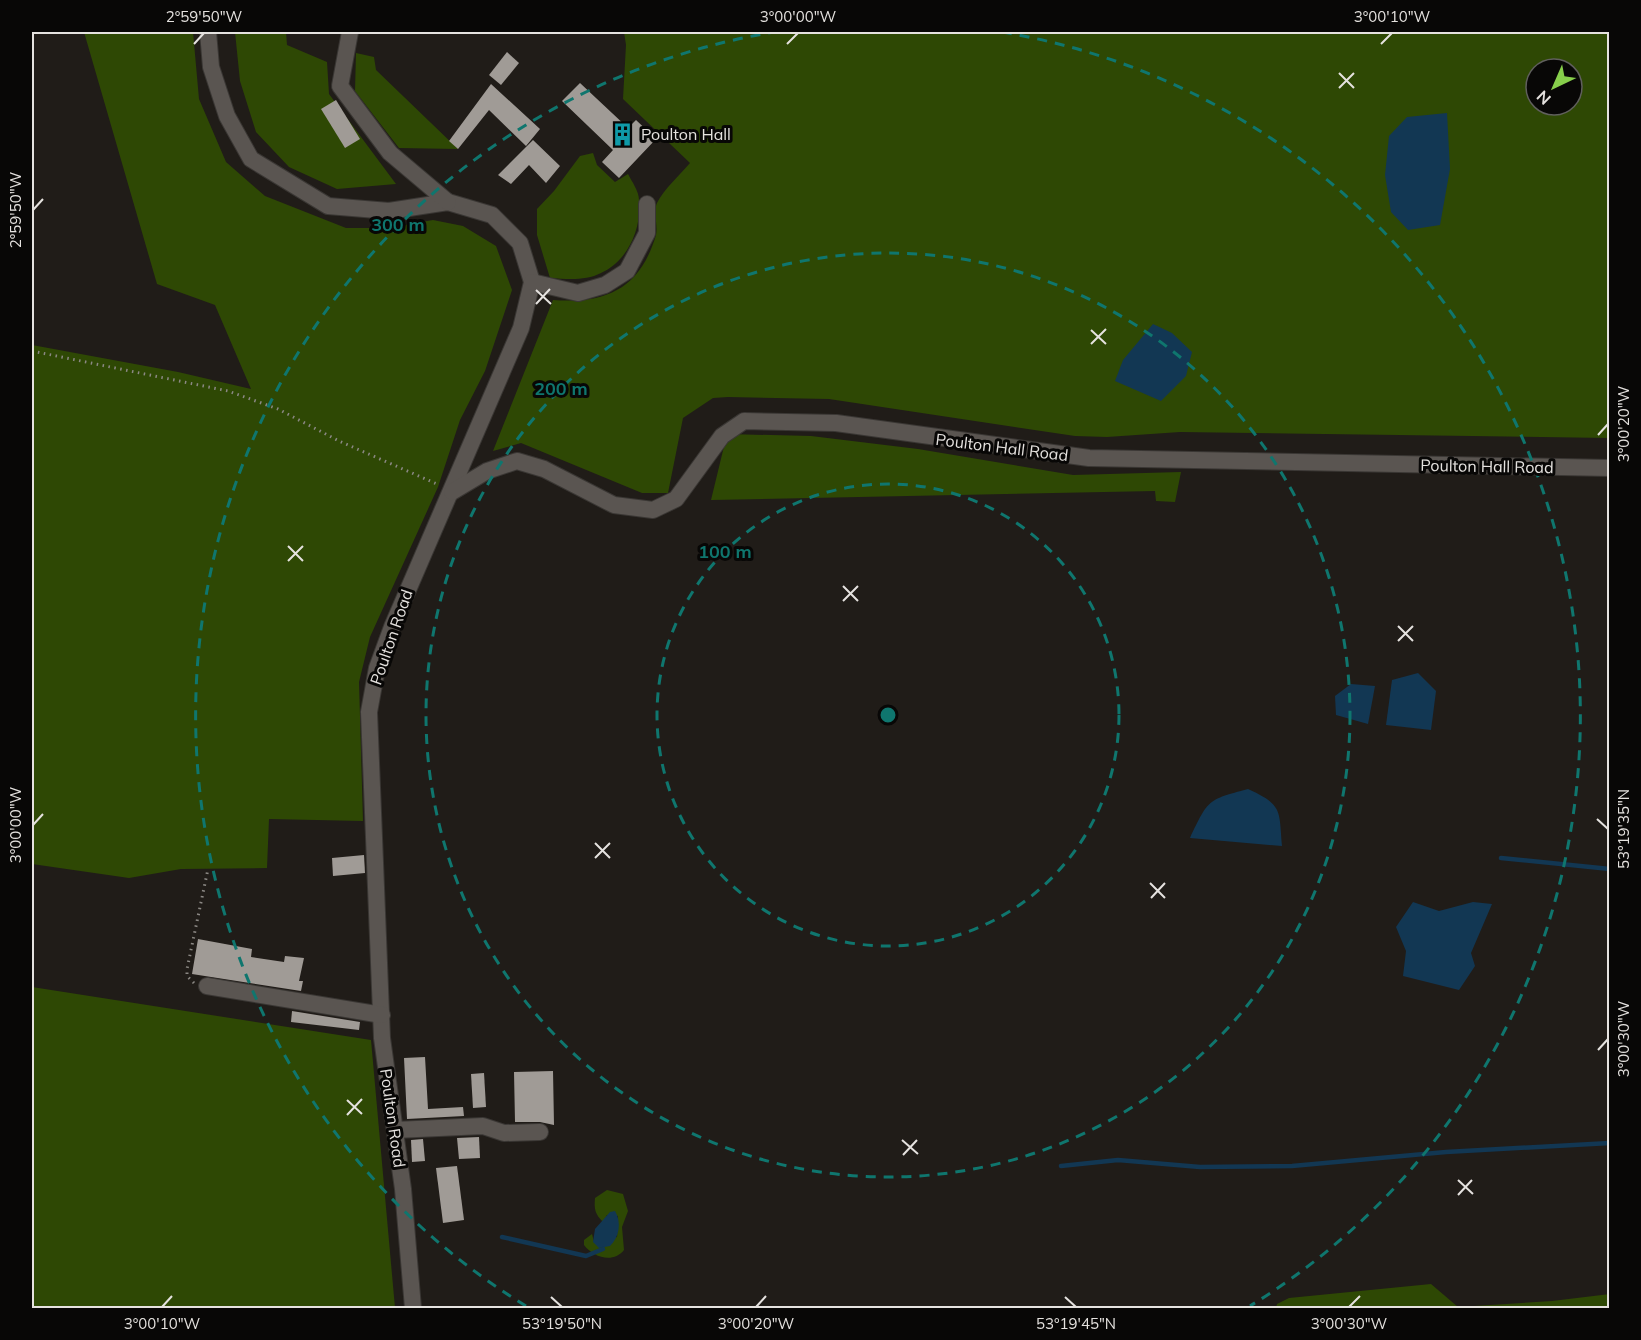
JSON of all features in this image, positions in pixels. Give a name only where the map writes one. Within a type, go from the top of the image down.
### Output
[{"type":"street","points":[[208,32],[212,67],[227,116],[251,159],[328,206],[389,211],[448,202]]},
{"type":"street","points":[[350,32],[340,86],[390,153],[448,202],[492,215],[520,243],[532,282],[578,293],[605,285],[627,271],[647,233],[647,204]]},
{"type":"street","name":"Poulton Road","points":[[413,1308],[403,1190],[382,1015],[369,712],[372,689],[392,627],[521,328],[532,282]]},
{"type":"street","name":"Poulton Hall Road","points":[[452,492],[486,471],[517,461],[544,469],[614,505],[653,510],[676,499],[722,436],[744,421],[836,423],[1089,458],[1610,468]]},
{"type":"street","points":[[207,986],[382,1015]]},
{"type":"street","points":[[395,1130],[483,1126],[504,1133],[540,1132]]},
{"type":"path","points":[[32,351],[228,391],[278,409],[339,441],[418,473],[452,492]]},
{"type":"path","points":[[207,986],[195,984],[187,975],[208,869]]},
{"type":"green space","points":[[84,32],[193,32],[199,99],[226,162],[265,196],[346,228],[388,228],[433,220],[463,226],[496,246],[512,290],[485,371],[460,420],[438,487],[370,637],[359,682],[363,821],[269,819],[267,868],[181,869],[129,878],[32,864],[32,345],[178,372],[251,389],[215,305],[157,284]]},
{"type":"green space","points":[[235,32],[286,32],[287,45],[327,62],[329,94],[396,184],[337,189],[289,167],[256,132],[240,81]]},
{"type":"green space","points":[[624,32],[1609,32],[1609,438],[1180,432],[1107,437],[1075,436],[829,399],[728,397],[713,398],[683,418],[668,493],[642,493],[521,443],[493,451],[553,300],[572,301],[605,295],[630,280],[641,268],[656,235],[657,203],[690,163],[623,99],[626,45]]},
{"type":"green space","points":[[356,53],[374,57],[376,70],[458,149],[399,148],[355,91]]},
{"type":"green space","points":[[593,153],[597,165],[615,182],[628,174],[635,187],[639,197],[639,211],[635,232],[626,252],[611,268],[595,276],[583,278],[550,278],[537,235],[537,209],[554,191],[580,156]]},
{"type":"green space","points":[[727,434],[811,436],[918,449],[1073,475],[1181,472],[1175,502],[1156,501],[1155,491],[711,500]]},
{"type":"green space","points":[[32,987],[371,1040],[395,1308],[32,1308]]},
{"type":"green space","points":[[607,1190],[623,1194],[628,1211],[622,1227],[624,1250],[609,1258],[592,1253],[584,1245],[584,1240],[592,1234],[594,1242],[617,1237],[618,1216],[607,1215],[603,1222],[595,1208],[595,1198]]},
{"type":"green space","points":[[1431,1284],[1458,1307],[1552,1301],[1610,1294],[1609,1308],[1276,1308],[1277,1304],[1289,1298]]},
{"type":"water","points":[[1447,113],[1450,169],[1440,225],[1408,230],[1391,212],[1385,175],[1389,136],[1407,117]]},
{"type":"water","points":[[1153,324],[1172,333],[1192,352],[1186,376],[1161,401],[1115,381],[1123,360]]},
{"type":"water","points":[[1418,673],[1436,691],[1431,730],[1386,725],[1392,680]]},
{"type":"water","points":[[1351,684],[1375,686],[1368,724],[1336,715],[1335,696]]},
{"type":"water","points":[[1248,789],[1268,800],[1277,810],[1282,846],[1190,838],[1201,815],[1211,803],[1224,796]]},
{"type":"water","points":[[1413,902],[1439,911],[1473,902],[1492,904],[1471,953],[1475,966],[1459,990],[1403,976],[1406,951],[1396,927]]},
{"type":"water","points":[[615,1211],[619,1225],[616,1238],[610,1246],[599,1248],[593,1242],[595,1229],[610,1212]]},
{"type":"building","points":[[507,52],[519,63],[501,85],[489,75]]},
{"type":"building","name":"Poulton Hall","points":[[580,83],[628,128],[636,120],[656,139],[619,178],[602,162],[613,150],[562,101]]},
{"type":"building","points":[[491,84],[540,129],[526,146],[489,110],[458,149],[449,141]]},
{"type":"building","points":[[336,100],[360,139],[345,148],[321,109]]},
{"type":"building","points":[[533,140],[560,166],[546,183],[529,165],[511,184],[498,175]]},
{"type":"building","points":[[364,855],[365,873],[333,876],[332,858]]},
{"type":"building","points":[[198,939],[252,949],[251,957],[284,962],[285,956],[304,958],[299,981],[303,981],[301,991],[192,974]]},
{"type":"building","points":[[292,1011],[360,1022],[359,1030],[291,1022]]},
{"type":"building","points":[[425,1057],[428,1109],[463,1107],[464,1116],[407,1119],[404,1058]]},
{"type":"building","points":[[553,1071],[554,1125],[540,1122],[515,1122],[514,1072]]},
{"type":"building","points":[[484,1073],[486,1107],[473,1108],[471,1074]]},
{"type":"building","points":[[479,1137],[480,1158],[459,1159],[457,1138]]},
{"type":"building","points":[[423,1139],[425,1161],[412,1162],[411,1140]]},
{"type":"building","points":[[457,1166],[464,1220],[443,1223],[436,1168]]},
{"type":"waterway","points":[[1501,858],[1610,869]]},
{"type":"waterway","points":[[1061,1166],[1118,1160],[1200,1167],[1292,1166],[1446,1152],[1610,1143]]},
{"type":"waterway","points":[[502,1237],[586,1256],[603,1249]]},
{"type":"place","name":"Poulton Hall","points":[[623,134]]}]
